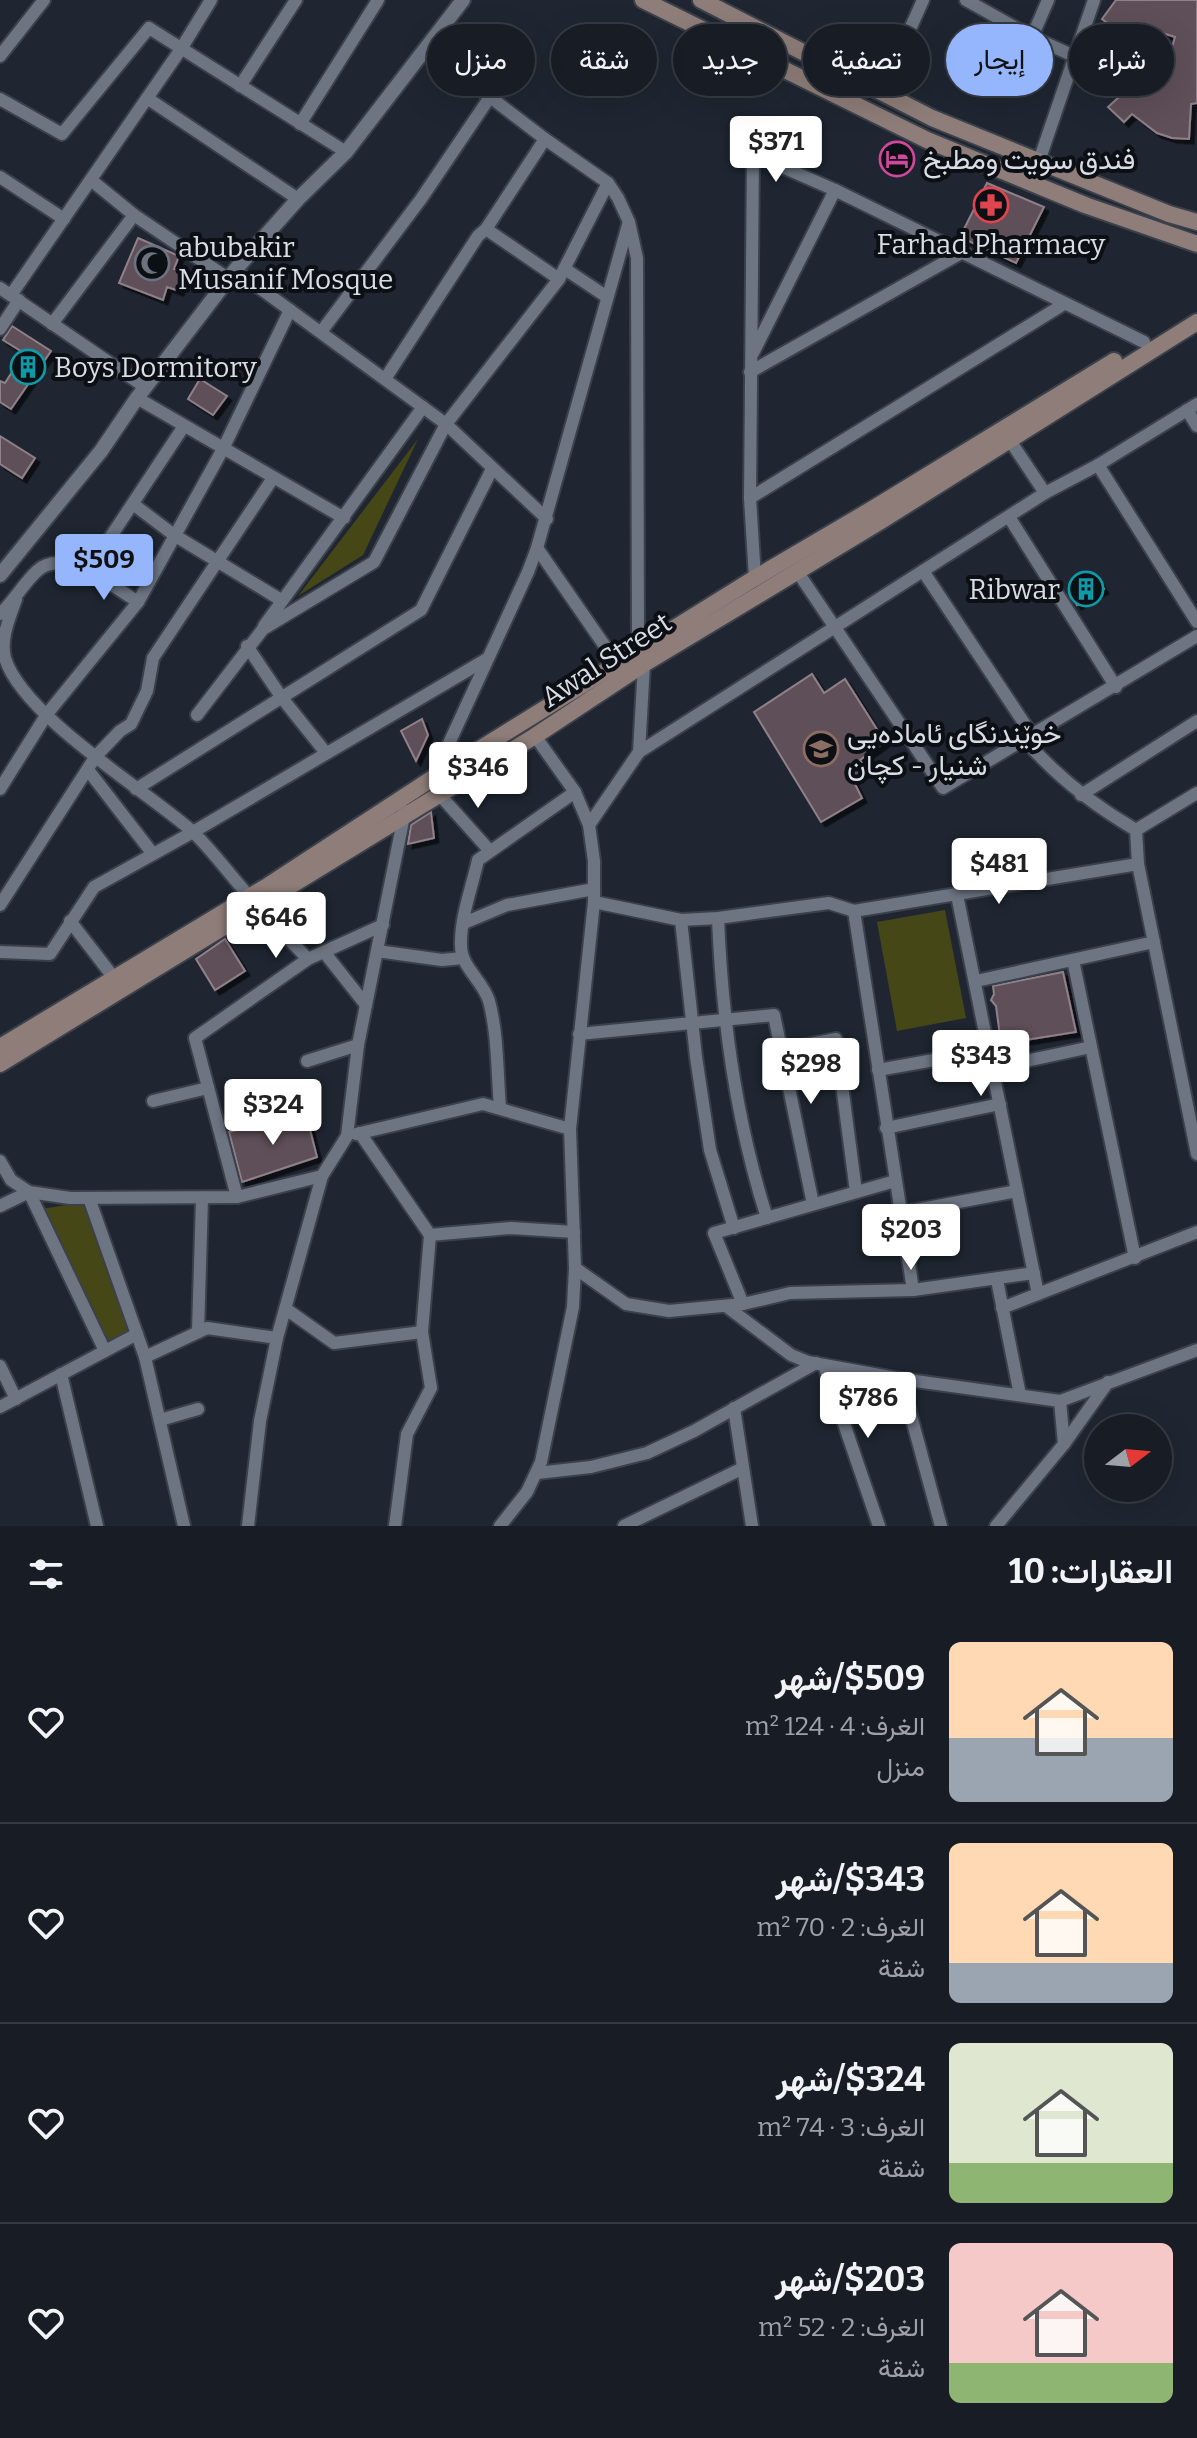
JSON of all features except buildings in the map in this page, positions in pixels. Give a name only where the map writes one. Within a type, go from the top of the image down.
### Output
[{"type":"main road","points":[[643,0],[927,140],[1085,205],[1197,244]]},
{"type":"main road","points":[[701,0],[724,5],[803,48]]},
{"type":"main road","points":[[890,96],[932,118],[1169,214],[1197,222]]},
{"type":"main road","name":"Awal Street","points":[[0,1047],[114,978],[405,815],[535,736],[755,578],[1197,310]]},
{"type":"main road","name":"Awal Street","points":[[0,1064],[254,901],[433,778],[618,665],[641,658],[797,571],[1197,322]]},
{"type":"street","points":[[0,56],[44,0]]},
{"type":"street","points":[[0,329],[10,294],[181,49],[211,0]]},
{"type":"street","points":[[240,86],[296,0]]},
{"type":"street","points":[[300,124],[378,0]]},
{"type":"street","points":[[0,575],[101,451],[141,393],[232,275],[298,199],[346,152],[463,0]]},
{"type":"street","points":[[912,24],[923,0]]},
{"type":"street","points":[[966,0],[1009,24]]},
{"type":"street","points":[[1038,24],[1048,0]]},
{"type":"street","points":[[1085,24],[1094,0]]},
{"type":"street","points":[[0,99],[62,134],[149,28],[346,152]]},
{"type":"street","points":[[426,48],[608,183],[629,222],[637,258],[639,752]]},
{"type":"street","points":[[1039,161],[1069,71]]},
{"type":"street","points":[[321,332],[421,199],[490,97]]},
{"type":"street","points":[[147,98],[298,199]]},
{"type":"street","points":[[385,379],[545,139]]},
{"type":"street","points":[[755,578],[750,498],[753,154],[835,190],[1144,342]]},
{"type":"street","points":[[0,177],[64,219]]},
{"type":"street","points":[[91,180],[134,215],[290,310],[446,424],[547,519]]},
{"type":"street","points":[[263,629],[374,562],[446,424],[562,274],[608,183]]},
{"type":"street","points":[[752,356],[835,190]]},
{"type":"street","points":[[52,324],[134,215]]},
{"type":"street","points":[[433,778],[537,548],[629,222]]},
{"type":"street","points":[[486,229],[607,297]]},
{"type":"street","points":[[750,372],[961,253]]},
{"type":"street","points":[[10,294],[184,426],[344,518]]},
{"type":"street","points":[[750,498],[1064,304]]},
{"type":"street","points":[[0,789],[47,714],[138,602],[223,449],[290,310]]},
{"type":"street","points":[[197,715],[423,407]]},
{"type":"street","points":[[589,825],[639,752],[1045,493],[1098,465],[1192,407],[1197,426]]},
{"type":"street","points":[[88,571],[184,426]]},
{"type":"street","points":[[1009,439],[1045,493]]},
{"type":"street","points":[[1098,465],[1197,622]]},
{"type":"street","points":[[136,789],[421,610],[492,469]]},
{"type":"street","points":[[0,905],[96,756],[131,724],[147,691],[153,658],[273,478]]},
{"type":"street","points":[[133,504],[174,535],[281,600]]},
{"type":"street","points":[[1009,517],[1116,687]]},
{"type":"street","points":[[537,548],[618,665]]},
{"type":"street","points":[[0,614],[46,565],[63,564],[88,571],[138,602]]},
{"type":"street","points":[[797,571],[943,788],[1197,636]]},
{"type":"street","points":[[923,571],[1028,738],[1061,778],[1081,795],[1136,830]]},
{"type":"street","points":[[16,599],[4,636],[6,660],[22,690],[96,756],[193,832],[308,959]]},
{"type":"street","points":[[247,646],[282,698],[326,753]]},
{"type":"street","points":[[0,952],[50,954],[94,887],[487,659]]},
{"type":"street","points":[[1081,795],[1197,721]]},
{"type":"street","points":[[500,1526],[537,1473],[573,1307],[575,1268],[570,1129],[594,896],[589,825],[575,792],[535,736]]},
{"type":"street","points":[[88,770],[153,854]]},
{"type":"street","points":[[500,1107],[490,1007],[484,989],[463,958],[461,944],[478,860],[575,792]]},
{"type":"street","points":[[1136,830],[1197,793]]},
{"type":"street","points":[[439,794],[490,851]]},
{"type":"street","points":[[248,1526],[260,1421],[277,1338],[322,1176],[347,1136],[358,1045],[405,815],[406,796]]},
{"type":"street","points":[[1136,830],[1138,864],[1197,1154]]},
{"type":"street","points":[[464,923],[507,905],[594,896],[681,920],[829,903],[854,911],[1138,864]]},
{"type":"street","points":[[957,895],[1038,1294]]},
{"type":"street","points":[[854,911],[913,1290]]},
{"type":"street","points":[[718,918],[725,1020],[750,1159],[767,1218]]},
{"type":"street","points":[[681,920],[710,1150],[734,1228]]},
{"type":"street","points":[[70,921],[114,978]]},
{"type":"street","points":[[237,1197],[195,1038],[308,959],[383,925]]},
{"type":"street","points":[[976,981],[1154,942]]},
{"type":"street","points":[[377,951],[442,960],[463,958]]},
{"type":"street","points":[[324,952],[366,1005]]},
{"type":"street","points":[[1073,960],[1135,1258]]},
{"type":"street","points":[[579,1034],[774,1015],[813,1204]]},
{"type":"street","points":[[781,1050],[836,1039],[856,1192]]},
{"type":"street","points":[[307,1061],[358,1045]]},
{"type":"street","points":[[993,1068],[1091,1047]]},
{"type":"street","points":[[878,1070],[990,1050]]},
{"type":"street","points":[[153,1101],[208,1088]]},
{"type":"street","points":[[347,1136],[483,1104],[570,1129]]},
{"type":"street","points":[[886,1128],[1000,1104]]},
{"type":"street","points":[[360,1133],[430,1235],[422,1332],[431,1388],[407,1434],[395,1526]]},
{"type":"street","points":[[0,1161],[11,1180],[29,1192],[89,1198],[237,1197],[322,1176]]},
{"type":"street","points":[[743,1304],[714,1233],[895,1181]]},
{"type":"street","points":[[900,1213],[1017,1191]]},
{"type":"street","points":[[0,1206],[29,1192]]},
{"type":"street","points":[[29,1192],[105,1351]]},
{"type":"street","points":[[89,1198],[145,1357],[184,1526]]},
{"type":"street","points":[[198,1332],[202,1198]]},
{"type":"street","points":[[430,1235],[511,1228],[574,1232]]},
{"type":"street","points":[[1002,1308],[1197,1232]]},
{"type":"street","points":[[575,1268],[626,1304],[669,1311],[743,1304],[790,1293],[913,1290],[1034,1273]]},
{"type":"street","points":[[997,1280],[1020,1395]]},
{"type":"street","points":[[726,1306],[791,1355],[820,1364],[901,1379],[1060,1401],[1197,1350]]},
{"type":"street","points":[[286,1309],[334,1343],[422,1332]]},
{"type":"street","points":[[145,1357],[207,1328],[277,1338]]},
{"type":"street","points":[[0,1407],[137,1334]]},
{"type":"street","points":[[537,1473],[591,1467],[647,1453],[820,1364]]},
{"type":"street","points":[[820,1364],[879,1526]]},
{"type":"street","points":[[0,1366],[16,1399]]},
{"type":"street","points":[[61,1374],[97,1526]]},
{"type":"street","points":[[901,1379],[941,1526]]},
{"type":"street","points":[[996,1526],[1064,1444],[1108,1382]]},
{"type":"street","points":[[1060,1401],[1064,1444]]},
{"type":"street","points":[[734,1408],[752,1526]]},
{"type":"street","points":[[160,1420],[198,1409]]},
{"type":"street","points":[[631,1525],[741,1469]]},
{"type":"shaded area","points":[[418,439],[363,555],[298,596]]},
{"type":"shaded area","points":[[945,910],[966,1018],[897,1031],[877,922]]},
{"type":"shaded area","points":[[86,1202],[131,1332],[108,1345],[41,1209]]},
{"type":"place","name":"فندق سويت ومطبخ","points":[[897,159]]},
{"type":"place","name":"Farhad Pharmacy","points":[[991,205]]},
{"type":"place","name":"abubakir Musanif Mosque","points":[[152,263]]},
{"type":"place","name":"Boys Dormitory","points":[[28,367]]},
{"type":"place","name":"Ribwar","points":[[1086,589]]},
{"type":"place","name":"خوێندنگای ئامادەیی شنیار - کچان","points":[[821,749]]}]
